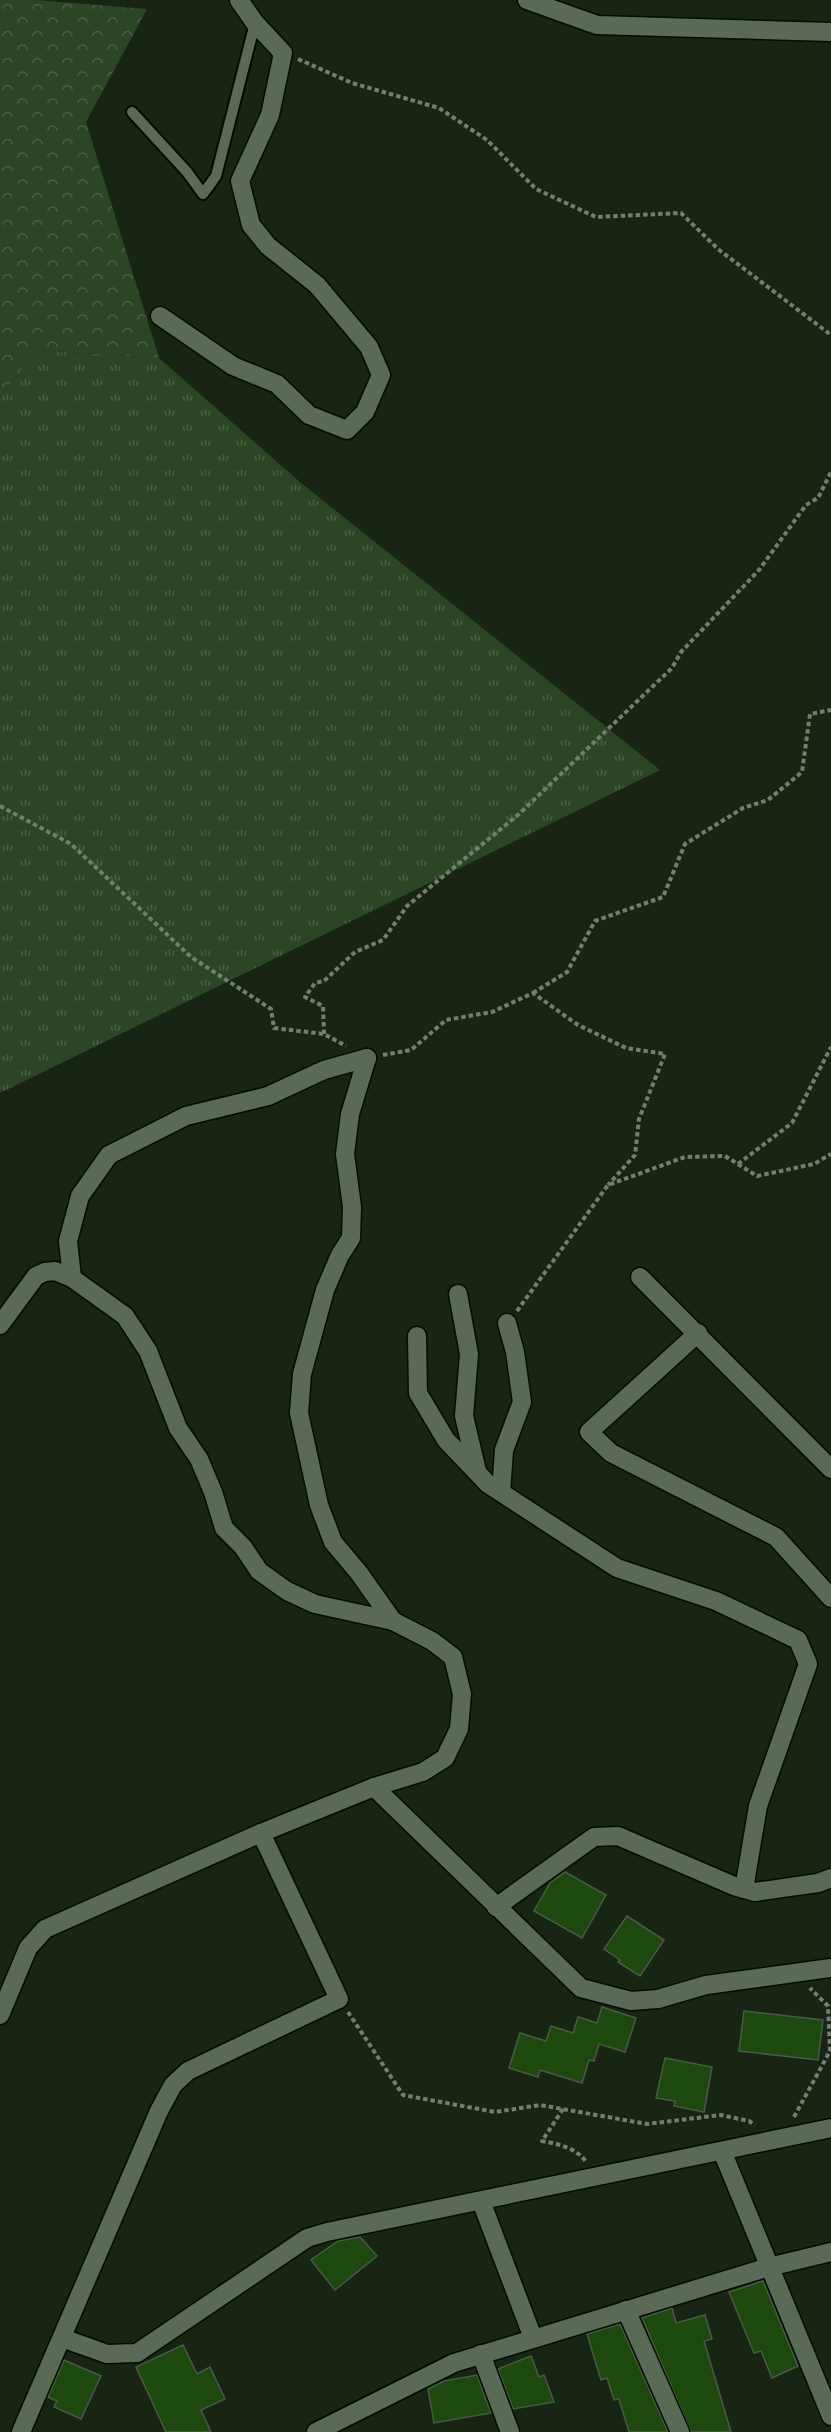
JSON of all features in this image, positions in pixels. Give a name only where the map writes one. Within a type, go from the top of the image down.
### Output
[{"type":"street","points":[[160,316],[233,366],[278,384],[309,415],[347,430],[365,412],[381,375],[369,347],[317,285],[268,246],[251,225],[240,182],[270,115],[284,53],[255,23],[239,0]]},
{"type":"street","points":[[526,0],[597,25],[831,32]]},
{"type":"street","points":[[72,1278],[68,1240],[80,1196],[109,1155],[186,1116],[268,1096],[324,1070],[367,1058]]},
{"type":"street","points":[[367,1058],[350,1114],[345,1154],[352,1207],[351,1238],[340,1254],[325,1290],[302,1374],[299,1413],[319,1505],[333,1542],[359,1573],[393,1621]]},
{"type":"street","points":[[0,1325],[36,1276],[55,1271],[72,1278],[125,1317],[148,1351],[178,1428],[199,1459],[224,1528],[243,1547],[259,1571],[287,1592],[315,1604],[393,1621],[432,1641],[453,1657],[462,1694],[459,1729],[445,1758],[423,1772],[374,1786],[261,1833],[45,1929],[28,1948],[0,2015]]},
{"type":"street","points":[[640,1277],[831,1469]]},
{"type":"street","points":[[458,1294],[469,1354],[464,1416],[477,1473]]},
{"type":"street","points":[[501,1492],[504,1450],[522,1402],[515,1352],[507,1323]]},
{"type":"street","points":[[698,1333],[589,1432],[611,1453],[776,1537],[831,1598]]},
{"type":"street","points":[[417,1336],[418,1393],[446,1440],[488,1484],[617,1568],[716,1601],[798,1640],[808,1664],[758,1806],[744,1889]]},
{"type":"street","points":[[374,1786],[581,1988],[631,2001],[658,1999],[706,1985],[831,1968]]},
{"type":"street","points":[[21,2432],[159,2111],[173,2085],[188,2071],[339,1999],[261,1833]]},
{"type":"street","points":[[496,1907],[594,1837],[618,1836],[755,1892],[818,1883],[831,1878]]},
{"type":"street","points":[[62,2338],[107,2354],[137,2353],[307,2238],[831,2128]]},
{"type":"street","points":[[722,2151],[831,2416]]},
{"type":"street","points":[[480,2201],[533,2338]]},
{"type":"street","points":[[316,2432],[350,2424],[454,2363],[769,2267],[831,2252]]},
{"type":"street","points":[[626,2310],[680,2432]]},
{"type":"street","points":[[481,2354],[510,2432]]},
{"type":"lane","points":[[132,112],[187,172],[203,194],[216,176],[255,23]]},
{"type":"path","points":[[284,53],[352,83],[439,108],[487,140],[536,189],[596,217],[681,213],[718,249],[831,335]]},
{"type":"path","points":[[324,1034],[323,1006],[305,997],[315,983],[324,981],[355,952],[383,940],[407,906],[519,814],[672,668],[681,652],[759,570],[806,505],[818,498],[831,472]]},
{"type":"path","points":[[0,806],[71,844],[191,957],[272,1010],[274,1028],[324,1034],[367,1058],[411,1050],[446,1020],[492,1012],[532,993],[567,972],[595,921],[663,897],[685,844],[743,808],[768,800],[802,772],[810,714],[831,710]]},
{"type":"path","points":[[507,1323],[608,1185],[636,1155],[639,1119],[666,1054],[626,1048],[578,1025],[532,993]]},
{"type":"path","points":[[738,1164],[792,1123],[831,1047]]},
{"type":"path","points":[[608,1185],[684,1157],[725,1156],[757,1176],[814,1164],[831,1154]]},
{"type":"path","points":[[339,1999],[403,2095],[495,2112],[540,2105],[646,2124],[721,2115],[748,2121],[779,2139],[830,2051],[828,2006],[794,1973]]},
{"type":"path","points":[[564,2109],[542,2141],[581,2154],[596,2177]]},
{"type":"green space","points":[[0,0],[35,0],[147,9],[86,122],[159,358],[37,350],[0,397]]},
{"type":"green space","points":[[37,350],[159,358],[301,483],[660,770],[0,1093],[0,397]]},
{"type":"building","points":[[565,1872],[606,1895],[582,1938],[534,1911],[550,1883]]},
{"type":"building","points":[[627,1916],[664,1940],[640,1976],[618,1962],[620,1960],[604,1949]]},
{"type":"building","points":[[602,2007],[636,2018],[625,2052],[599,2044],[594,2061],[589,2060],[582,2083],[540,2070],[538,2077],[509,2068],[520,2033],[546,2041],[551,2026],[573,2033],[578,2017],[597,2023]]},
{"type":"building","points":[[744,2011],[823,2020],[818,2060],[739,2051]]},
{"type":"building","points":[[665,2058],[712,2067],[704,2112],[674,2106],[675,2101],[656,2098]]},
{"type":"building","points":[[360,2237],[377,2256],[335,2290],[311,2260],[338,2241]]},
{"type":"building","points":[[763,2281],[798,2366],[772,2378],[761,2351],[754,2353],[729,2292]]},
{"type":"building","points":[[672,2308],[676,2323],[705,2315],[712,2339],[704,2341],[731,2432],[691,2432],[642,2318]]},
{"type":"building","points":[[620,2324],[668,2432],[629,2432],[619,2399],[614,2400],[607,2378],[601,2380],[587,2334]]},
{"type":"building","points":[[183,2345],[197,2374],[210,2367],[225,2399],[201,2410],[211,2432],[166,2432],[136,2367]]},
{"type":"building","points":[[531,2356],[539,2377],[544,2375],[554,2402],[513,2409],[498,2369]]},
{"type":"building","points":[[64,2360],[101,2376],[81,2419],[54,2407],[57,2401],[48,2397]]},
{"type":"building","points":[[477,2375],[491,2413],[434,2423],[428,2389],[444,2381]]}]
